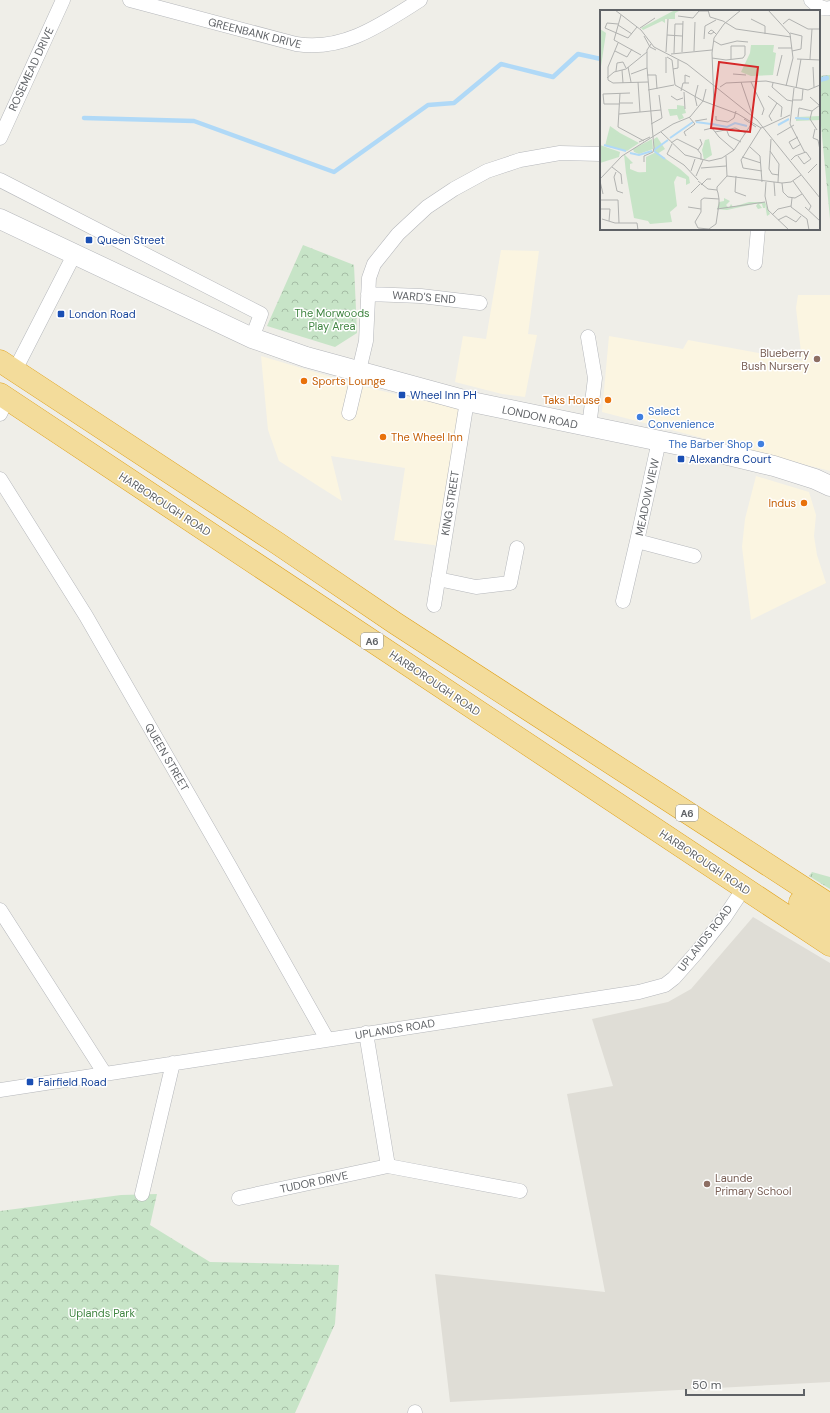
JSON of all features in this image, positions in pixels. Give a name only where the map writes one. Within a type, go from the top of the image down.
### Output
[{"type":"highway","name":"A6","points":[[7,365],[277,543],[395,623],[830,905]]},
{"type":"highway","name":"HARBOROUGH ROAD","points":[[2,402],[830,945]]},
{"type":"highway","name":"A6","points":[[588,749],[591,757],[650,801],[764,876],[830,924]]},
{"type":"highway","points":[[741,862],[744,888],[764,876],[787,876]]},
{"type":"main road","name":"LONDON ROAD","points":[[0,219],[252,338],[306,357],[467,401],[728,455],[774,466],[830,486]]},
{"type":"street","name":"ROSEMEAD DRIVE","points":[[0,138],[63,0]]},
{"type":"street","name":"GREENBANK DRIVE","points":[[130,0],[308,46],[327,45],[358,35],[378,26],[420,0]]},
{"type":"street","points":[[814,2],[826,9],[830,8]]},
{"type":"street","points":[[349,413],[366,341],[369,278],[374,264],[398,234],[427,207],[454,189],[487,171],[520,160],[560,153],[600,154]]},
{"type":"street","points":[[0,180],[261,314],[252,338]]},
{"type":"street","points":[[755,263],[758,230]]},
{"type":"street","points":[[7,365],[74,254]]},
{"type":"street","name":"WARD'S END","points":[[368,294],[421,296],[480,303]]},
{"type":"street","points":[[588,337],[595,378],[589,427]]},
{"type":"street","name":"KING STREET","points":[[434,605],[467,401]]},
{"type":"street","name":"MEADOW VIEW","points":[[659,441],[637,541],[694,556]]},
{"type":"street","name":"QUEEN STREET","points":[[0,479],[86,616],[229,865],[326,1039]]},
{"type":"street","points":[[623,601],[637,541]]},
{"type":"street","points":[[438,579],[476,587],[510,583],[517,548]]},
{"type":"street","name":"UPLANDS ROAD","points":[[0,1090],[639,992],[665,985],[674,978],[697,952],[724,918],[744,888]]},
{"type":"street","points":[[0,910],[105,1074]]},
{"type":"street","points":[[366,1033],[388,1166]]},
{"type":"street","points":[[142,1194],[173,1063]]},
{"type":"street","name":"TUDOR DRIVE","points":[[239,1198],[388,1166],[520,1191]]},
{"type":"shaded area","points":[[501,250],[539,251],[528,334],[537,335],[525,397],[502,394],[455,382],[463,336],[486,339]]},
{"type":"shaded area","points":[[798,295],[830,295],[830,471],[602,412],[609,336],[683,349],[688,340],[802,361],[796,308]]},
{"type":"shaded area","points":[[261,356],[365,387],[460,409],[441,546],[394,540],[405,468],[331,456],[342,501],[279,461],[268,430]]},
{"type":"shaded area","points":[[756,476],[809,492],[816,515],[814,536],[817,555],[826,583],[751,620],[742,547],[745,519]]},
{"type":"shaded area","name":"Launde Primary School","points":[[753,917],[830,963],[830,1382],[450,1402],[435,1274],[605,1292],[567,1094],[613,1086],[592,1019],[668,1002],[691,989]]},
{"type":"green space","points":[[830,75],[830,219],[820,115],[820,76]]},
{"type":"green space","name":"The Morwoods Play Area","points":[[303,245],[354,265],[357,333],[335,347],[267,326]]},
{"type":"green space","points":[[812,872],[830,877],[830,889],[809,876]]},
{"type":"green space","name":"Uplands Park","points":[[157,1194],[150,1225],[210,1262],[339,1265],[335,1324],[295,1413],[0,1413],[0,1211],[121,1195]]},
{"type":"waterway","points":[[84,118],[194,121],[334,172],[428,105],[454,103],[501,64],[553,77],[578,54],[600,59]]},
{"type":"waterway","points":[[820,80],[827,78]]},
{"type":"place","name":"Queen Street","points":[[89,240]]},
{"type":"place","name":"London Road","points":[[61,314]]},
{"type":"place","name":"Blueberry Bush Nursery","points":[[817,359]]},
{"type":"place","name":"Sports Lounge","points":[[304,381]]},
{"type":"place","name":"Wheel Inn PH","points":[[402,395]]},
{"type":"place","name":"Taks House","points":[[608,400]]},
{"type":"place","name":"Select Convenience","points":[[640,417]]},
{"type":"place","name":"The Wheel Inn","points":[[383,437]]},
{"type":"place","name":"The Barber Shop","points":[[761,444]]},
{"type":"place","name":"Alexandra Court","points":[[681,459]]},
{"type":"place","name":"Indus","points":[[804,503]]},
{"type":"place","name":"Fairfield Road","points":[[30,1082]]},
{"type":"place","name":"Launde Primary School","points":[[707,1184]]}]
